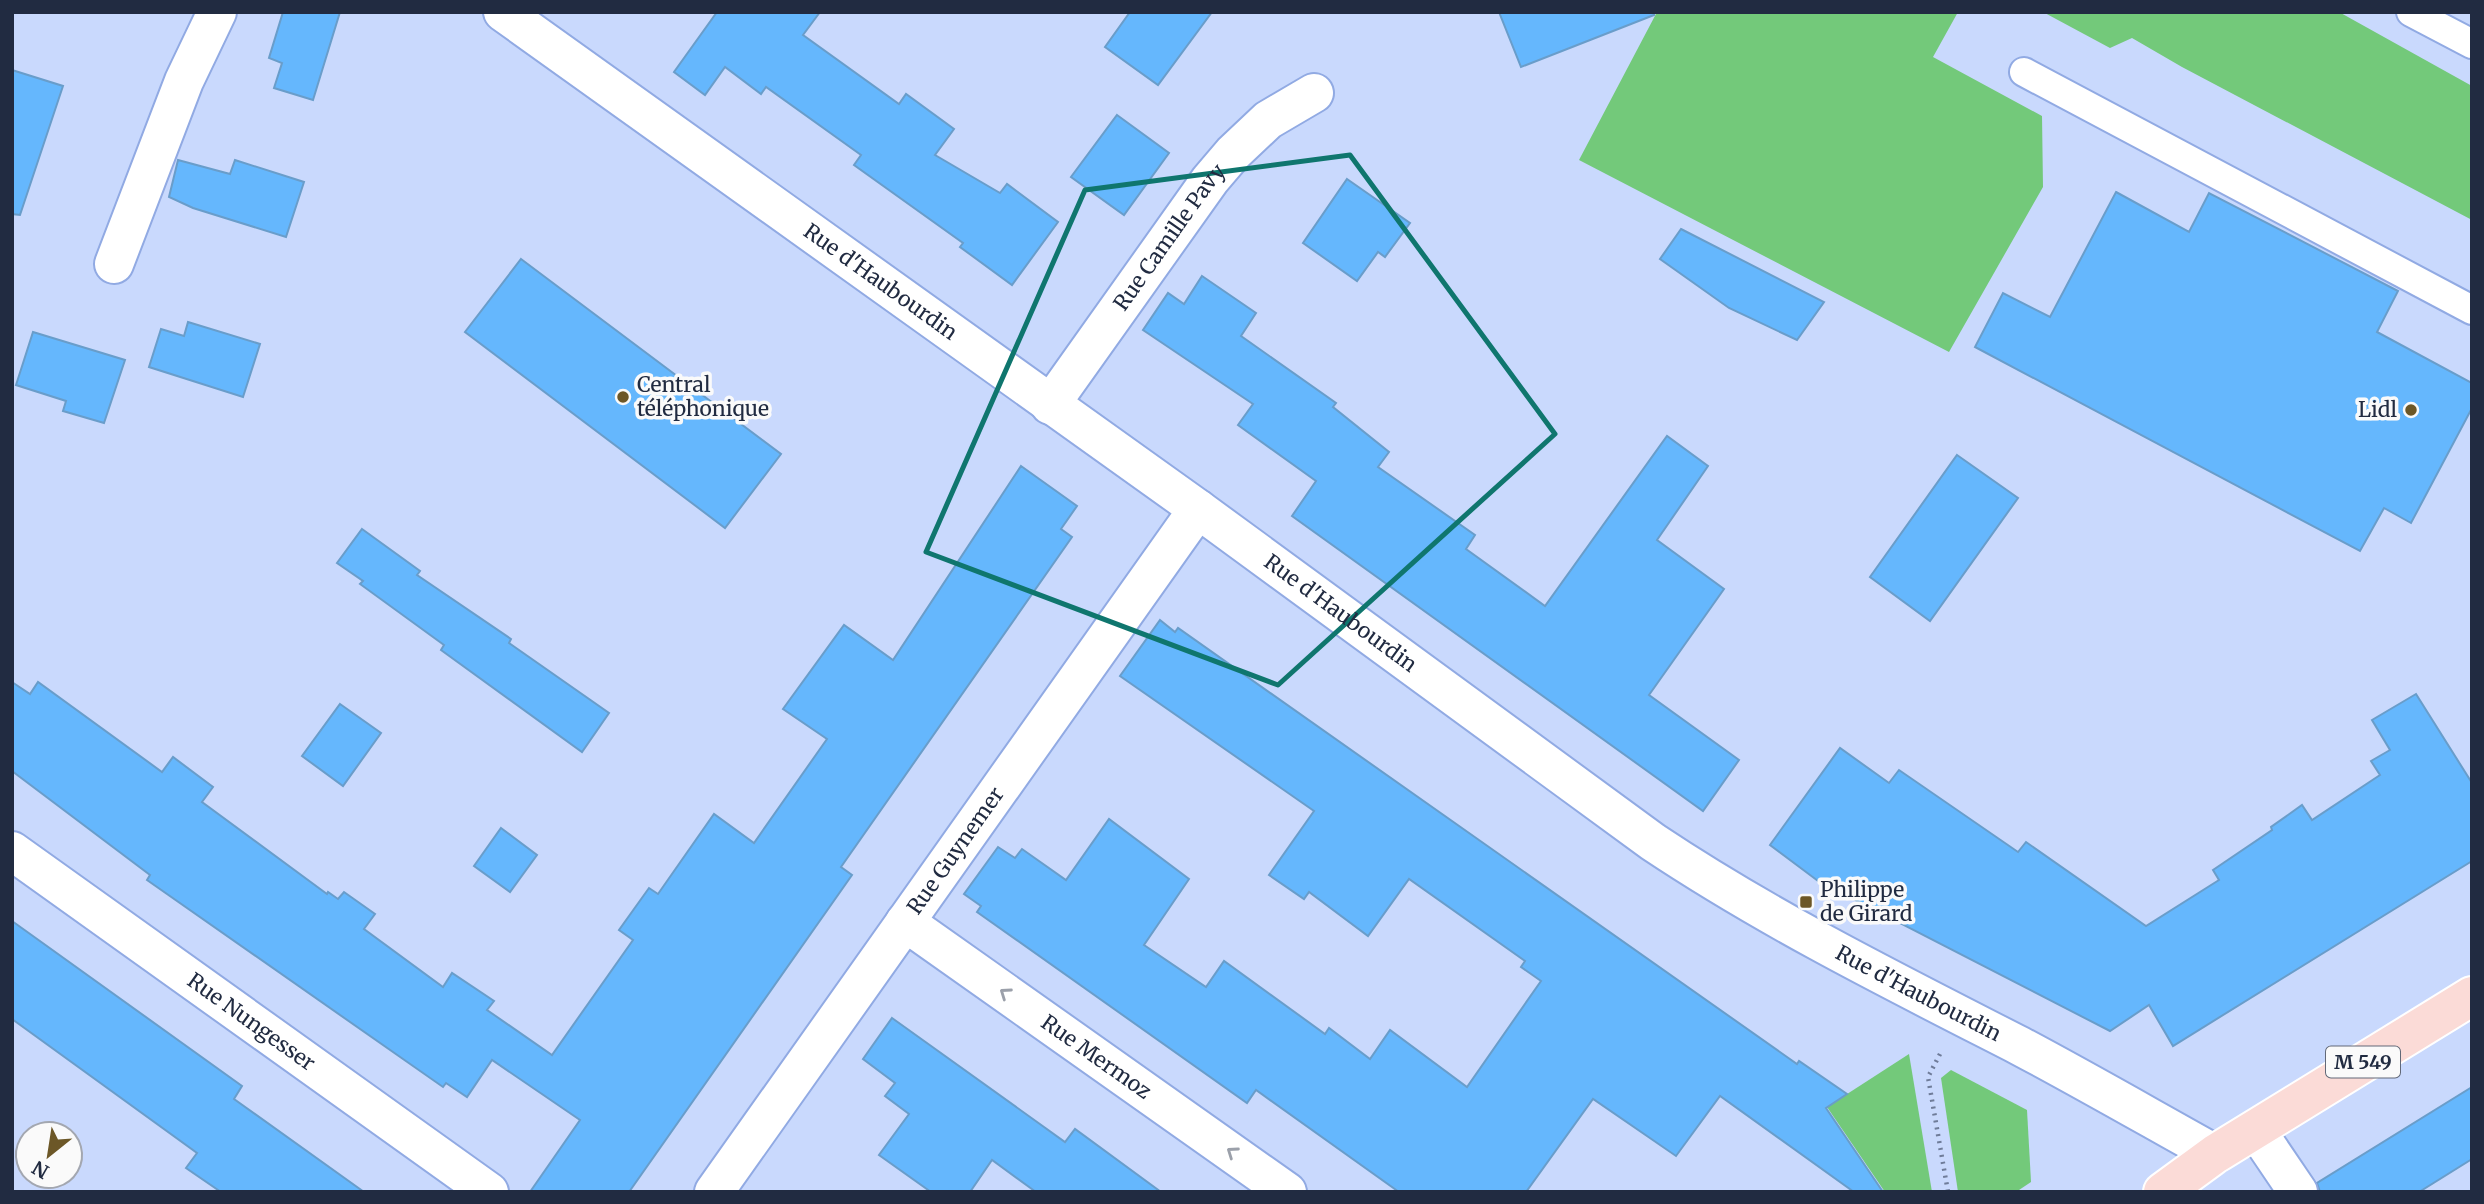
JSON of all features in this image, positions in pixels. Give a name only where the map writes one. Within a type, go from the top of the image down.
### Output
[{"type":"main road","name":"M 549","points":[[2163,1192],[2215,1154],[2472,996]]},
{"type":"street","points":[[114,264],[174,105],[217,12]]},
{"type":"street","name":"Rue d'Haubourdin","points":[[503,12],[1198,509],[1653,842],[1715,884],[1788,926],[2022,1047],[2215,1154]]},
{"type":"street","name":"Rue Camille Pavy","points":[[1050,405],[1210,180],[1233,153],[1268,120],[1314,93]]},
{"type":"street","name":"Rue Guynemer","points":[[714,1192],[1198,509]]},
{"type":"street","name":"Rue Nungesser","points":[[12,851],[489,1192]]},
{"type":"street","name":"Rue Mermoz","points":[[905,922],[1287,1192]]},
{"type":"street","points":[[2256,1130],[2298,1192]]},
{"type":"lane","points":[[2411,12],[2472,44]]},
{"type":"lane","points":[[2025,72],[2472,310]]},
{"type":"path","points":[[1934,1065],[1928,1077],[1948,1192]]},
{"type":"highlighted area","points":[[1350,155],[1555,434],[1278,685],[926,552],[1085,190]]},
{"type":"green space","points":[[1657,12],[1958,12],[1933,57],[2042,116],[2043,187],[1949,352],[1579,160]]},
{"type":"green space","points":[[2043,12],[2339,12],[2472,86],[2472,220],[2132,38],[2110,48]]},
{"type":"green space","points":[[1909,1054],[1932,1192],[1885,1192],[1827,1107]]},
{"type":"green space","points":[[1951,1070],[2027,1110],[2031,1182],[2016,1192],[1958,1192],[1941,1078]]},
{"type":"building","points":[[283,12],[340,12],[313,100],[274,88],[282,63],[269,58]]},
{"type":"building","points":[[717,12],[820,12],[803,35],[899,104],[906,94],[954,129],[935,155],[1000,193],[1007,184],[1058,222],[1012,285],[960,247],[963,243],[854,165],[861,155],[766,87],[761,94],[725,67],[705,95],[674,72]]},
{"type":"building","points":[[1130,12],[1212,12],[1158,85],[1105,47]]},
{"type":"building","points":[[1499,12],[1654,12],[1654,15],[1521,67]]},
{"type":"building","points":[[12,70],[63,86],[20,215],[12,214]]},
{"type":"building","points":[[1117,115],[1169,153],[1124,215],[1071,177]]},
{"type":"building","points":[[178,160],[230,174],[235,160],[304,182],[286,237],[193,208],[169,197]]},
{"type":"building","points":[[1347,179],[1410,223],[1385,257],[1378,252],[1357,281],[1303,243]]},
{"type":"building","points":[[2116,192],[2189,232],[2209,193],[2398,291],[2377,332],[2472,383],[2472,408],[2411,523],[2384,508],[2360,551],[1975,347],[2003,293],[2050,317]]},
{"type":"building","points":[[1681,229],[1824,302],[1797,340],[1729,308],[1660,259]]},
{"type":"building","name":"Central téléphonique","points":[[521,259],[781,454],[725,528],[465,332]]},
{"type":"building","points":[[1202,276],[1256,313],[1241,336],[1336,403],[1333,407],[1389,452],[1378,467],[1475,535],[1466,549],[1545,606],[1667,436],[1708,466],[1657,540],[1724,589],[1649,695],[1739,760],[1703,811],[1292,516],[1316,481],[1238,425],[1253,404],[1143,330],[1168,293],[1184,304]]},
{"type":"building","points":[[188,322],[260,344],[243,397],[149,367],[161,329],[184,336]]},
{"type":"building","points":[[33,332],[125,360],[104,423],[63,411],[66,401],[16,385]]},
{"type":"building","points":[[1957,455],[2018,498],[1930,621],[1870,577]]},
{"type":"building","points":[[1021,466],[1077,506],[1061,529],[1072,537],[841,867],[852,875],[629,1192],[530,1192],[580,1120],[492,1060],[467,1097],[446,1083],[443,1087],[147,880],[150,875],[12,771],[12,682],[30,694],[38,682],[162,772],[173,757],[213,787],[202,802],[327,894],[328,892],[338,899],[344,892],[375,914],[364,929],[443,987],[452,973],[494,1001],[487,1010],[552,1055],[633,940],[619,930],[649,888],[658,894],[714,814],[754,843],[827,739],[783,709],[844,625],[893,660]]},
{"type":"building","points":[[362,529],[420,571],[417,575],[511,639],[509,643],[609,713],[582,752],[441,650],[444,645],[360,584],[363,581],[337,563]]},
{"type":"building","points":[[1160,620],[1175,632],[1178,628],[1797,1064],[1799,1061],[1847,1094],[1826,1108],[1883,1192],[1854,1192],[1720,1096],[1676,1156],[1593,1099],[1526,1192],[1399,1192],[1256,1090],[1247,1103],[977,912],[981,906],[964,894],[998,847],[1015,858],[1022,849],[1066,880],[1109,819],[1189,879],[1144,945],[1206,987],[1224,961],[1325,1034],[1329,1028],[1370,1059],[1390,1030],[1467,1087],[1541,981],[1521,967],[1525,961],[1409,879],[1368,936],[1309,892],[1304,899],[1269,875],[1314,811],[1120,676]]},
{"type":"building","points":[[2416,694],[2472,783],[2472,861],[2173,1046],[2149,1005],[2110,1031],[1818,881],[1770,845],[1840,748],[1889,783],[1899,770],[2018,852],[2026,842],[2146,926],[2219,880],[2213,870],[2272,830],[2271,827],[2302,805],[2312,820],[2380,775],[2371,761],[2390,750],[2372,720]]},
{"type":"building","points":[[340,704],[381,733],[343,786],[302,756]]},
{"type":"building","points":[[501,828],[537,855],[510,892],[474,866]]},
{"type":"building","points":[[12,921],[242,1086],[234,1099],[364,1192],[221,1192],[186,1168],[197,1153],[12,1019]]},
{"type":"building","points":[[892,1018],[1065,1142],[1075,1129],[1161,1192],[1036,1192],[992,1160],[970,1192],[931,1192],[879,1155],[909,1114],[885,1096],[895,1083],[863,1059]]},
{"type":"building","points":[[2472,1087],[2472,1159],[2419,1192],[2320,1192],[2317,1183]]},
{"type":"place","name":"Central téléphonique","points":[[623,397]]},
{"type":"place","name":"Lidl","points":[[2411,410]]},
{"type":"place","name":"Philippe de Girard","points":[[1806,902]]}]
